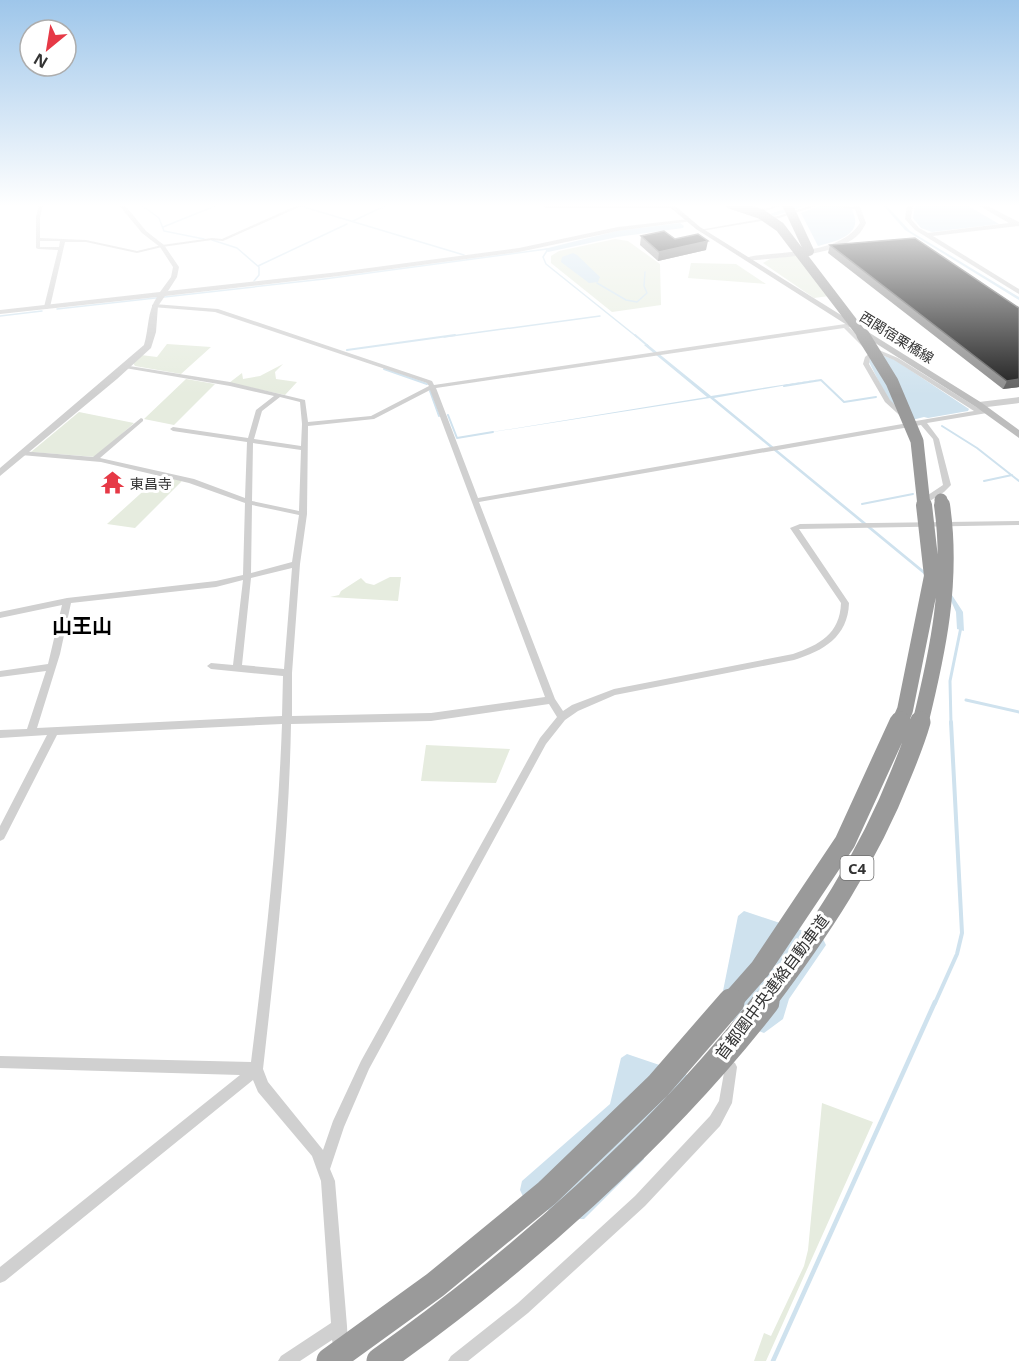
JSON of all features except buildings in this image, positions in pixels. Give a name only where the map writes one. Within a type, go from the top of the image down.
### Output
[{"type":"highway","points":[[812,268],[819,276]]},
{"type":"highway","name":"首都圏中央連絡自動車道","points":[[330,1361],[389,1321],[484,1247],[590,1155],[664,1080],[735,1002],[789,932],[835,860],[869,799],[892,750],[911,696],[932,594],[931,508],[918,447],[903,404],[867,341],[814,268]]},
{"type":"highway","name":"首都圏中央連絡自動車道","points":[[380,1361],[413,1338],[521,1251],[606,1175],[683,1099],[754,1017],[808,946],[856,871],[909,758],[935,670],[945,598],[945,531],[936,474],[927,439],[897,374],[821,268]]},
{"type":"main road","name":"西関宿栗橋線","points":[[760,268],[1019,435]]},
{"type":"street","points":[[47,307],[56,268]]},
{"type":"street","points":[[0,473],[148,346],[158,299],[175,268]]},
{"type":"street","points":[[0,312],[158,299],[390,268]]},
{"type":"street","points":[[979,268],[1019,292]]},
{"type":"street","points":[[158,299],[216,310],[430,382],[551,700],[562,717]]},
{"type":"street","points":[[305,424],[372,418],[432,387],[848,325],[865,346],[896,359],[982,410]]},
{"type":"street","points":[[876,351],[867,358],[866,364],[887,401],[912,424]]},
{"type":"street","points":[[125,366],[303,401],[305,424],[303,514],[296,564],[288,673],[285,788],[276,906],[257,1069],[263,1087],[302,1131],[317,1152],[324,1167],[328,1181],[341,1361]]},
{"type":"street","points":[[237,668],[247,576],[250,441],[259,410],[279,395]]},
{"type":"street","points":[[476,500],[912,424],[1019,400]]},
{"type":"street","points":[[95,459],[141,420]]},
{"type":"street","points":[[922,422],[934,435],[947,478],[945,489],[922,501],[921,511],[930,524]]},
{"type":"street","points":[[173,429],[305,449]]},
{"type":"street","points":[[21,453],[95,459],[191,481],[248,502],[303,514]]},
{"type":"street","points":[[324,1167],[338,1126],[365,1065],[543,741],[562,717],[575,708],[614,692],[794,657],[813,651],[834,636],[845,611],[845,603],[794,528],[800,526],[1019,522]]},
{"type":"street","points":[[0,615],[67,601],[216,584],[296,564]]},
{"type":"street","points":[[31,732],[52,667],[67,601]]},
{"type":"street","points":[[211,666],[288,673]]},
{"type":"street","points":[[0,674],[52,667]]},
{"type":"street","points":[[0,734],[286,720],[431,717],[551,700]]},
{"type":"street","points":[[0,836],[54,731]]},
{"type":"street","points":[[0,1062],[257,1069]]},
{"type":"street","points":[[456,1361],[523,1308],[632,1208],[708,1129],[725,1103],[731,1067]]},
{"type":"street","points":[[0,1276],[257,1069]]},
{"type":"street","points":[[286,1361],[339,1326]]},
{"type":"shaded area","points":[[557,268],[660,268],[661,305],[612,312]]},
{"type":"shaded area","points":[[690,268],[741,268],[766,284],[688,278]]},
{"type":"shaded area","points":[[770,268],[807,268],[829,296],[814,298]]},
{"type":"shaded area","points":[[167,344],[211,347],[181,374],[135,366],[133,363],[141,355],[157,357]]},
{"type":"shaded area","points":[[283,364],[275,372],[276,379],[297,382],[285,395],[229,383],[242,373],[243,379],[260,376]]},
{"type":"shaded area","points":[[186,379],[215,384],[174,425],[144,419]]},
{"type":"shaded area","points":[[79,412],[134,423],[96,457],[31,452]]},
{"type":"shaded area","points":[[161,475],[182,480],[135,528],[107,524]]},
{"type":"shaded area","points":[[390,577],[401,577],[398,601],[330,597],[339,595],[341,591],[361,578],[366,583],[374,585]]},
{"type":"shaded area","points":[[426,745],[510,749],[496,783],[421,781]]},
{"type":"shaded area","points":[[822,1103],[873,1122],[766,1361],[754,1361],[764,1333],[771,1336],[804,1266],[808,1250]]},
{"type":"water","points":[[568,268],[590,268],[600,277],[598,282],[589,283]]},
{"type":"water","points":[[966,268],[970,268],[1019,297],[1019,300]]},
{"type":"water","points":[[647,344],[711,396],[821,379],[714,398],[950,592],[963,612],[964,631],[957,629],[956,612],[948,594],[710,398],[455,438],[707,397],[644,345]]},
{"type":"water","points":[[879,354],[895,360],[969,409],[968,411],[908,421],[886,396],[869,362]]},
{"type":"water","points":[[744,911],[822,937],[826,945],[789,999],[783,1019],[764,1033],[718,1016],[738,916]]},
{"type":"water","points":[[627,1054],[686,1074],[691,1081],[641,1148],[644,1159],[584,1219],[575,1219],[526,1203],[520,1190],[522,1181],[610,1104],[621,1058]]},
{"type":"waterway","points":[[254,281],[259,275],[259,268]]},
{"type":"waterway","points":[[57,309],[409,268]]},
{"type":"waterway","points":[[550,268],[637,337]]},
{"type":"waterway","points":[[597,283],[626,300],[637,302],[647,293],[644,286],[645,272]]},
{"type":"waterway","points":[[0,316],[42,311]]},
{"type":"waterway","points":[[444,337],[600,316]]},
{"type":"waterway","points":[[347,350],[455,335]]},
{"type":"waterway","points":[[635,335],[648,346]]},
{"type":"waterway","points":[[384,369],[427,384]]},
{"type":"waterway","points":[[784,386],[821,380],[844,402],[876,397]]},
{"type":"waterway","points":[[430,391],[439,416]]},
{"type":"waterway","points":[[448,415],[457,438],[493,432]]},
{"type":"waterway","points":[[942,426],[977,448],[1012,475]]},
{"type":"waterway","points":[[984,481],[1012,475]]},
{"type":"waterway","points":[[1012,475],[1019,481]]},
{"type":"waterway","points":[[862,504],[913,494]]},
{"type":"waterway","points":[[951,724],[950,681],[961,627]]},
{"type":"waterway","points":[[966,700],[1019,712]]},
{"type":"waterway","points":[[935,1003],[957,954],[962,933],[951,722]]},
{"type":"waterway","points":[[773,1361],[935,1002]]},
{"type":"place","name":"東昌寺","points":[[112,483]]},
{"type":"district","name":"山王山","points":[[82,625]]}]
